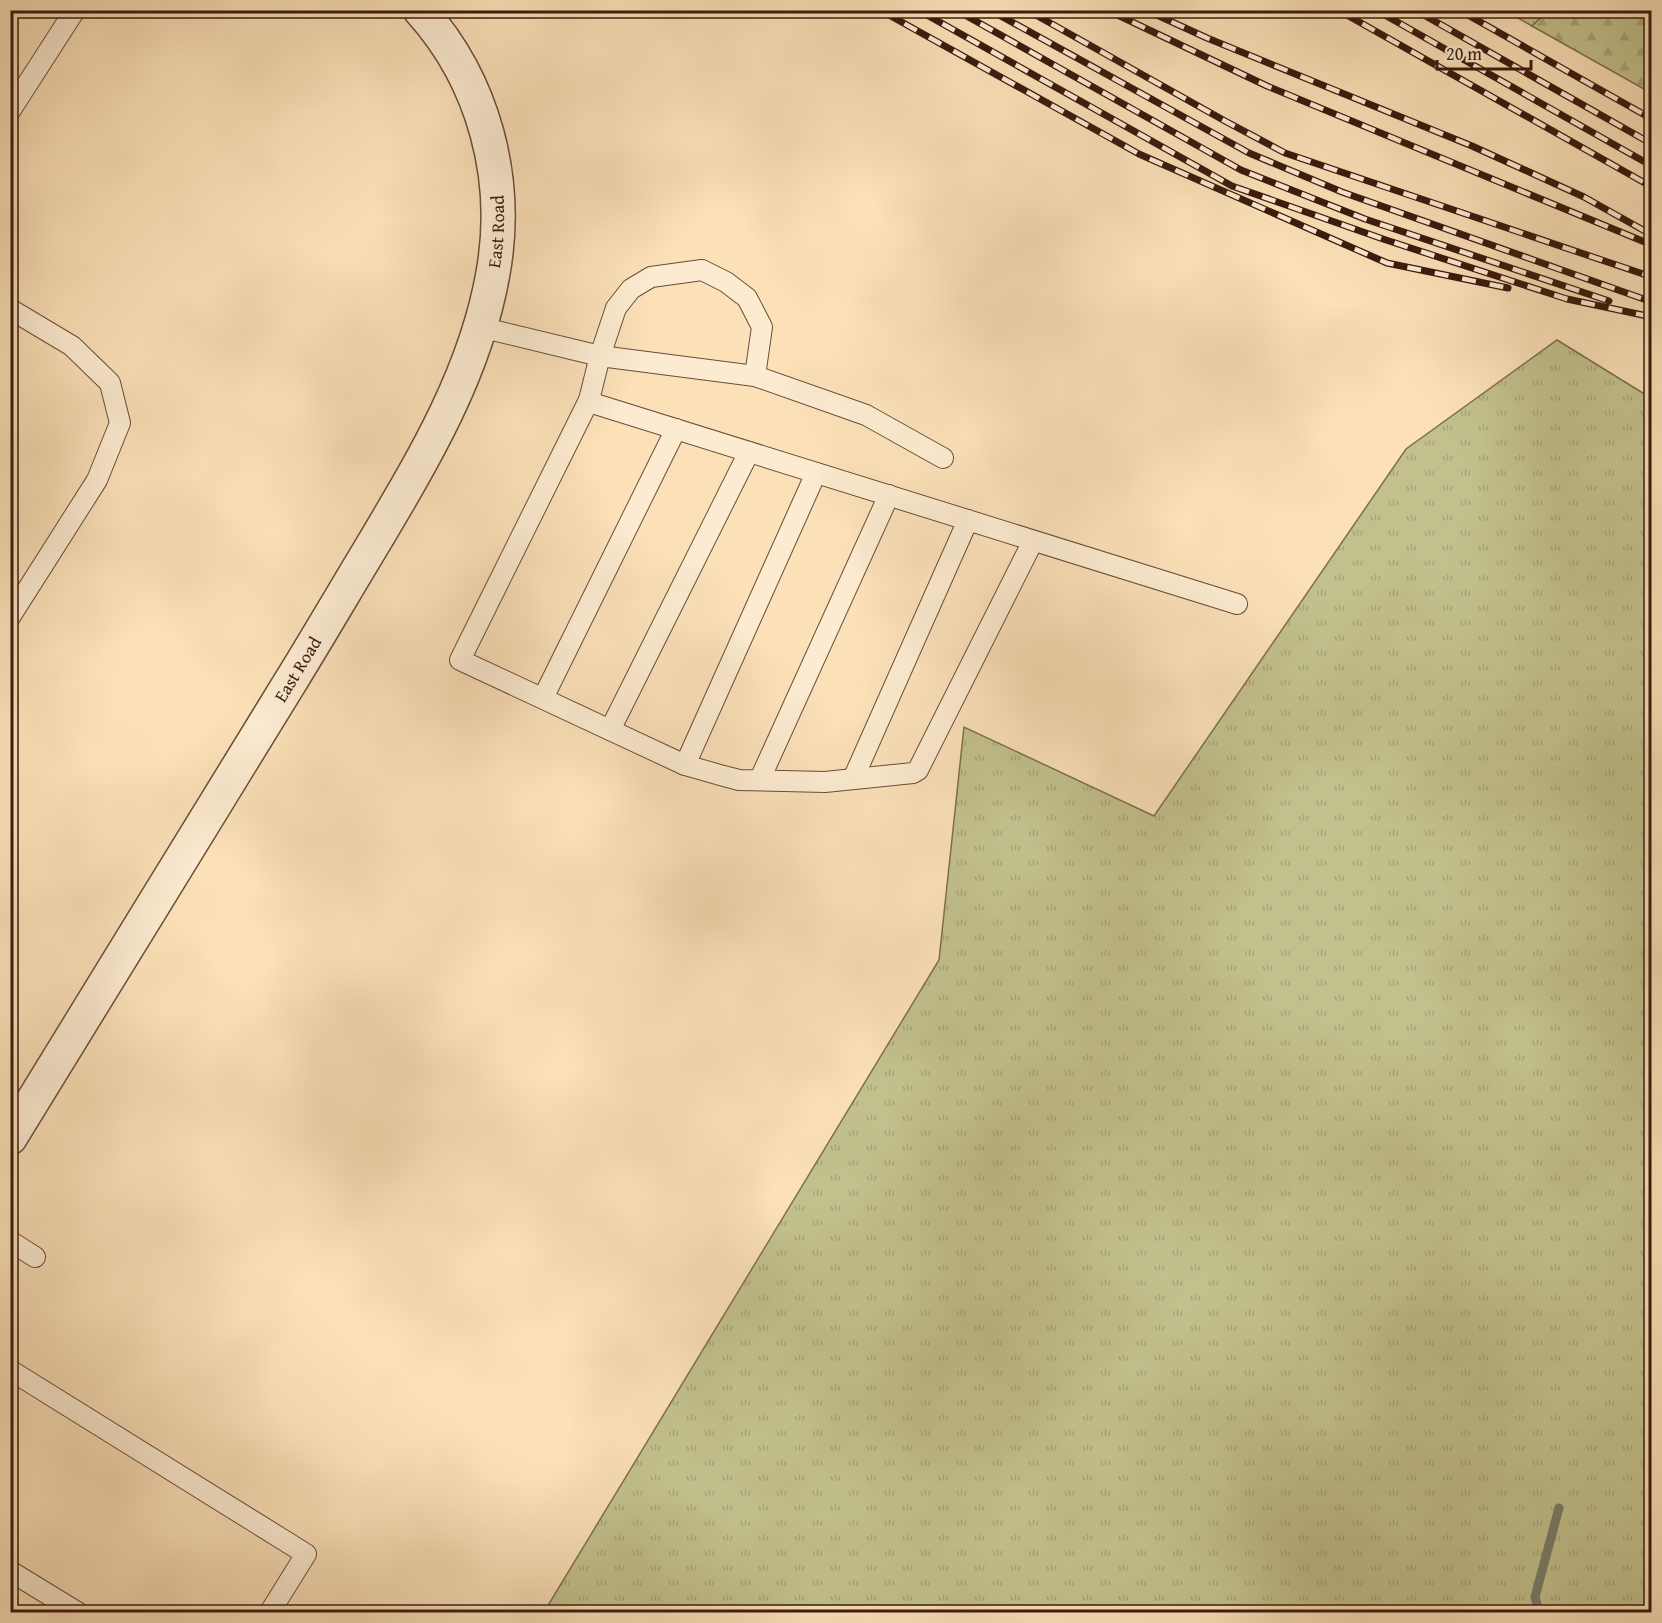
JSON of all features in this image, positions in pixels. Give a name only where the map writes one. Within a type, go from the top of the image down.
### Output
[{"type":"street","name":"East Road","points":[[10,1138],[309,652],[401,497],[438,431],[459,387],[480,327],[493,273],[500,219],[495,166],[482,115],[467,79],[449,47],[420,10]]},
{"type":"lane","points":[[10,111],[75,10]]},
{"type":"lane","points":[[755,376],[762,327],[747,298],[726,282],[702,270],[651,277],[631,289],[616,308],[600,356],[589,400],[460,658],[461,662],[685,765],[739,780],[825,782],[913,773],[918,770],[1033,541]]},
{"type":"lane","points":[[10,309],[72,345],[110,383],[120,423],[97,480],[10,617]]},
{"type":"lane","points":[[480,327],[600,356],[755,376],[866,414],[943,458]]},
{"type":"lane","points":[[589,400],[592,403],[1237,604]]},
{"type":"lane","points":[[543,698],[676,429]]},
{"type":"lane","points":[[610,730],[749,452]]},
{"type":"lane","points":[[685,765],[816,473]]},
{"type":"lane","points":[[760,779],[889,495]]},
{"type":"lane","points":[[853,779],[968,520]]},
{"type":"lane","points":[[10,1241],[35,1257]]},
{"type":"lane","points":[[10,1370],[306,1554],[270,1612]]},
{"type":"lane","points":[[10,1571],[77,1612]]},
{"type":"green space","points":[[1506,11],[1548,11],[1532,26]]},
{"type":"green space","points":[[1548,11],[1651,11],[1651,93],[1532,26]]},
{"type":"green space","points":[[1557,340],[1651,398],[1651,1612],[544,1612],[939,960],[964,727],[1154,816],[1406,449]]},
{"type":"waterway","points":[[1539,1612],[1535,1597],[1559,1508]]},
{"type":"railway","points":[[880,10],[1139,154],[1387,263],[1508,288]]},
{"type":"railway","points":[[918,10],[1232,186],[1383,239],[1567,299],[1652,317]]},
{"type":"railway","points":[[956,10],[1241,170],[1365,219],[1609,301]]},
{"type":"railway","points":[[990,10],[1249,153],[1342,192],[1652,302]]},
{"type":"railway","points":[[1027,10],[1285,153],[1652,277]]},
{"type":"railway","points":[[1107,10],[1267,86],[1652,245]]},
{"type":"railway","points":[[1146,10],[1207,38],[1472,146],[1584,197],[1652,235]]},
{"type":"railway","points":[[1338,10],[1652,187]]},
{"type":"railway","points":[[1376,10],[1652,166]]},
{"type":"railway","points":[[1415,10],[1652,144]]},
{"type":"railway","points":[[1459,10],[1652,119]]}]
